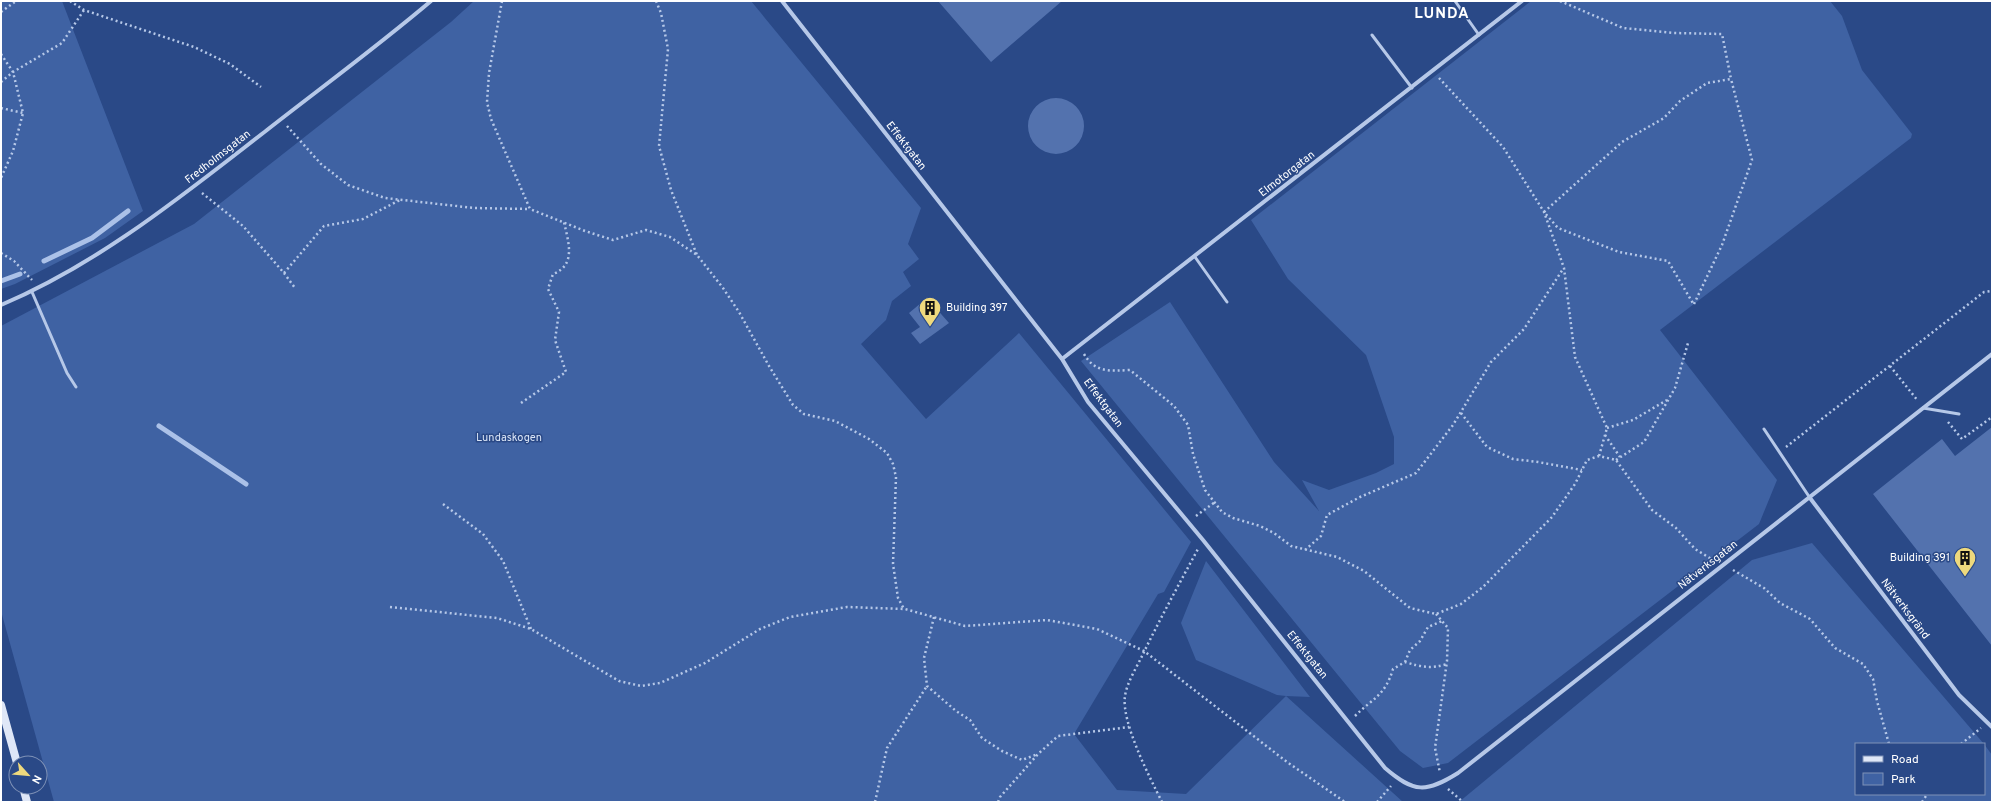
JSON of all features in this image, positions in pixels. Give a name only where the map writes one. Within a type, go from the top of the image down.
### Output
[{"type":"main road","points":[[1,705],[15,755]]},
{"type":"street","name":"Fredholmsgatan","points":[[1,305],[32,292],[78,268],[138,228],[194,187],[431,1]]},
{"type":"street","name":"Effektgatan","points":[[782,1],[1062,359],[1088,402],[1203,540],[1385,768],[1397,778],[1415,787],[1425,788],[1432,786]]},
{"type":"street","name":"Elmotorgatan","points":[[1062,359],[1433,72],[1522,1]]},
{"type":"street","name":"Nätverksgatan","points":[[1432,786],[1441,783],[1458,773],[1992,354]]},
{"type":"street","name":"Nätverksgränd","points":[[1810,498],[1959,695],[1990,725]]},
{"type":"lane","points":[[1455,1],[1479,35]]},
{"type":"lane","points":[[1372,35],[1412,88]]},
{"type":"lane","points":[[1195,257],[1227,302]]},
{"type":"lane","points":[[32,292],[67,374],[76,387]]},
{"type":"lane","points":[[1923,408],[1959,414]]},
{"type":"lane","points":[[1764,429],[1810,498]]},
{"type":"path","points":[[1,12],[16,1]]},
{"type":"path","points":[[70,1],[84,10],[194,46],[230,64],[261,87]]},
{"type":"path","points":[[502,1],[489,73],[487,102],[491,119],[530,209]]},
{"type":"path","points":[[656,1],[661,13],[668,49],[659,146],[671,190],[697,255]]},
{"type":"path","points":[[1433,72],[1503,147],[1544,212],[1558,228],[1619,252],[1668,261],[1694,305],[1722,245],[1752,160],[1731,79],[1722,34],[1674,33],[1623,28],[1560,1]]},
{"type":"path","points":[[1,82],[13,72],[62,43],[84,10]]},
{"type":"path","points":[[1,54],[13,72],[23,113],[13,151],[1,178]]},
{"type":"path","points":[[1544,212],[1622,142],[1664,118],[1680,101],[1707,83],[1731,79]]},
{"type":"path","points":[[1,108],[23,113]]},
{"type":"path","points":[[281,119],[321,164],[348,185],[385,198],[474,208],[530,209],[563,221],[573,227],[613,240],[646,230],[670,237],[697,255],[724,288],[793,405],[804,414],[835,421],[869,439],[886,453],[893,464],[896,477],[893,564],[898,598],[905,609]]},
{"type":"path","points":[[194,187],[243,226],[284,273],[294,288]]},
{"type":"path","points":[[284,273],[324,226],[363,219],[401,200]]},
{"type":"path","points":[[1544,212],[1564,268],[1575,357],[1607,428],[1599,456]]},
{"type":"path","points":[[521,403],[566,372],[555,340],[559,312],[548,289],[553,274],[561,271],[567,265],[570,248],[563,221]]},
{"type":"path","points":[[1,253],[14,261],[27,274],[38,289]]},
{"type":"path","points":[[1304,550],[1321,536],[1327,515],[1360,497],[1416,473],[1461,413],[1491,362],[1524,329],[1564,268]]},
{"type":"path","points":[[1780,452],[1984,292],[1992,291]]},
{"type":"path","points":[[1616,460],[1644,442],[1675,388],[1688,343]]},
{"type":"path","points":[[1079,346],[1090,363],[1106,371],[1130,370],[1174,406],[1188,425],[1193,454],[1205,490],[1222,512],[1233,518],[1260,526],[1274,533],[1291,546],[1337,557],[1364,571],[1410,608],[1436,614],[1462,604],[1483,587],[1552,517],[1575,484],[1587,460],[1599,456],[1616,460],[1652,510],[1676,528],[1695,550],[1747,577],[1764,588],[1780,603],[1810,619],[1835,648],[1863,664],[1873,679],[1877,701],[1889,743]]},
{"type":"path","points":[[1890,366],[1923,408]]},
{"type":"path","points":[[1607,428],[1633,420],[1667,400]]},
{"type":"path","points":[[1939,410],[1962,439],[1992,417]]},
{"type":"path","points":[[1461,413],[1487,447],[1513,459],[1582,470]]},
{"type":"path","points":[[1605,434],[1620,457]]},
{"type":"path","points":[[1188,522],[1215,502]]},
{"type":"path","points":[[443,504],[483,534],[503,561],[531,629]]},
{"type":"path","points":[[1162,802],[1147,772],[1129,727],[1125,697],[1144,651],[1203,540]]},
{"type":"path","points":[[390,607],[497,618],[531,629],[619,681],[641,686],[660,683],[705,662],[760,629],[790,617],[847,607],[905,609],[965,626],[1047,620],[1097,628],[1144,651],[1287,762],[1345,802]]},
{"type":"path","points":[[1436,614],[1448,628],[1447,664],[1435,748],[1441,783],[1463,802]]},
{"type":"path","points":[[875,802],[887,748],[927,686],[924,658],[934,617]]},
{"type":"path","points":[[1348,721],[1382,694],[1388,684],[1393,669],[1405,662],[1410,650],[1420,641],[1428,627],[1442,621]]},
{"type":"path","points":[[1405,662],[1425,668],[1447,664]]},
{"type":"path","points":[[927,686],[956,711],[970,720],[982,738],[1002,751],[1022,760],[1038,754]]},
{"type":"path","points":[[1962,743],[1974,732],[1990,725]]},
{"type":"path","points":[[998,802],[1000,797],[1038,754],[1058,736],[1129,727]]},
{"type":"path","points":[[1377,802],[1397,778]]},
{"type":"path","points":[[1922,802],[1926,795]]},
{"type":"green space","points":[[1,1],[62,1],[143,211],[105,238],[15,284],[1,289]]},
{"type":"green space","name":"Lundaskogen","points":[[474,1],[751,1],[921,208],[908,244],[919,259],[903,272],[911,286],[892,301],[886,320],[861,344],[926,419],[1019,333],[1191,542],[1164,592],[1158,594],[1074,734],[1117,790],[1186,794],[1286,696],[1403,802],[54,802],[48,780],[48,755],[41,755],[1,611],[1,326],[194,224],[451,22]]},
{"type":"green space","points":[[1531,1],[1830,1],[1842,16],[1862,70],[1912,134],[1911,138],[1660,330],[1777,480],[1759,524],[1448,763],[1423,768],[1400,751],[1081,361],[1170,302],[1274,462],[1319,511],[1302,480],[1329,490],[1376,473],[1394,464],[1394,437],[1366,355],[1288,279],[1251,220]]},
{"type":"green space","points":[[1812,543],[1983,743],[1855,743],[1855,795],[1985,795],[1985,745],[1992,755],[1992,802],[1459,802],[1752,560]]},
{"type":"green space","points":[[1206,561],[1310,697],[1277,695],[1196,660],[1181,623]]},
{"type":"building","points":[[938,1],[1062,1],[991,62]]},
{"type":"building","points":[[1050,98],[1062,98],[1072,102],[1080,110],[1084,120],[1084,132],[1080,142],[1072,150],[1062,154],[1050,154],[1040,150],[1032,142],[1028,132],[1028,120],[1032,110],[1040,102]]},
{"type":"building","points":[[927,298],[949,323],[920,344],[911,333],[920,327],[909,313]]},
{"type":"building","name":"Building 391","points":[[1992,427],[1992,646],[1873,494],[1942,439],[1955,456]]},
{"type":"waterway","points":[[44,261],[92,238],[128,211]]},
{"type":"waterway","points":[[1,281],[20,274]]},
{"type":"waterway","points":[[159,426],[246,484]]},
{"type":"place","name":"Building 397","points":[[930,328]]},
{"type":"place","name":"Building 391","points":[[1965,578]]},
{"type":"district","name":"LUNDA","points":[[1442,14]]}]
